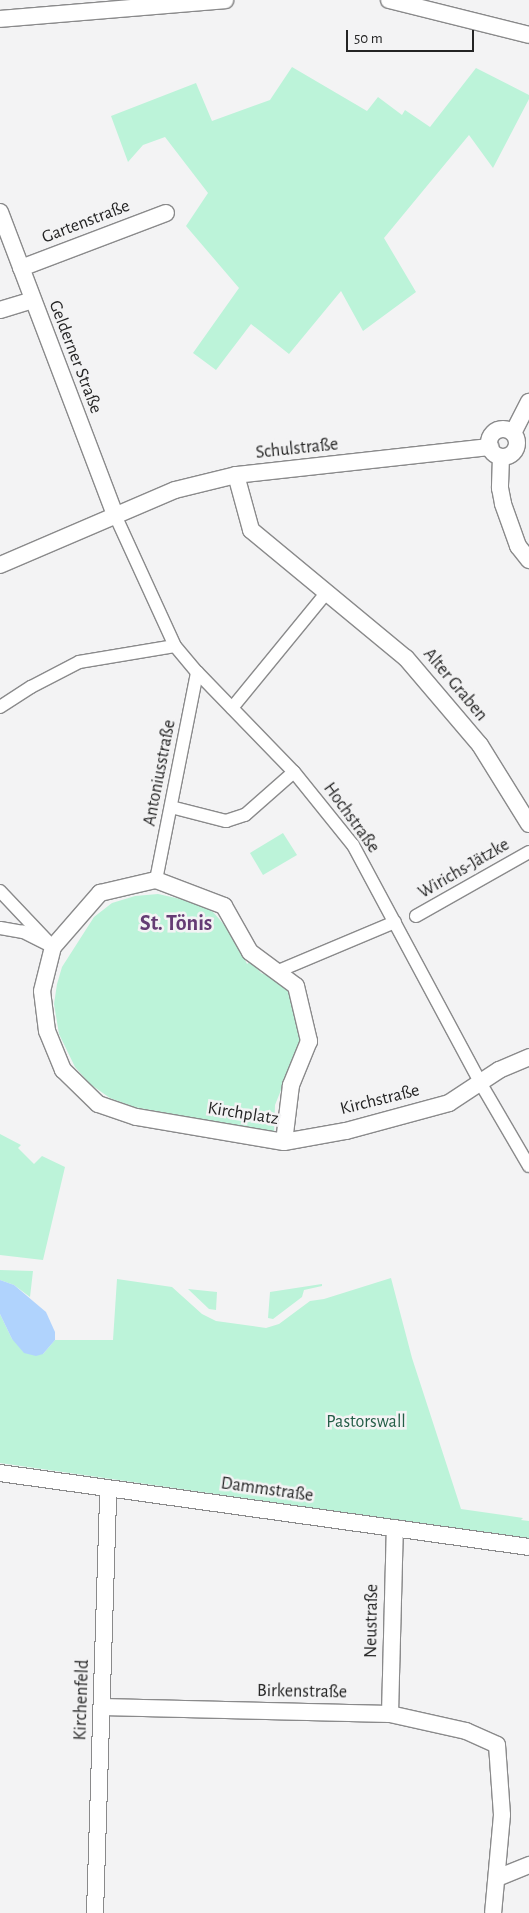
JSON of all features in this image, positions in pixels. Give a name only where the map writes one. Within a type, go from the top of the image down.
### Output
[{"type":"street","points":[[0,19],[225,0]]},
{"type":"street","points":[[390,0],[529,35]]},
{"type":"street","name":"Gelderner Straße","points":[[0,212],[115,515]]},
{"type":"street","name":"Gartenstraße","points":[[21,268],[166,213]]},
{"type":"street","points":[[0,310],[32,300]]},
{"type":"street","points":[[495,452],[514,452],[520,439],[529,402]]},
{"type":"street","points":[[520,439],[505,429],[496,431],[490,438],[495,452],[503,504],[518,546],[529,560]]},
{"type":"street","name":"Schulstraße","points":[[0,565],[175,490],[236,475],[495,452]]},
{"type":"street","name":"Alter Graben","points":[[236,475],[252,530],[406,658],[427,680],[480,745],[529,824]]},
{"type":"street","name":"Hochstraße","points":[[115,515],[175,646],[197,672],[294,772],[353,845],[481,1084],[529,1166]]},
{"type":"street","points":[[232,708],[326,593]]},
{"type":"street","points":[[0,707],[31,687],[79,662],[175,646]]},
{"type":"street","name":"Antoniusstraße","points":[[156,880],[197,672]]},
{"type":"street","points":[[171,807],[226,821],[245,815],[294,772]]},
{"type":"street","name":"Wirichs-Jätzke","points":[[276,972],[413,918],[529,852]]},
{"type":"street","name":"Kirchplatz","points":[[156,880],[224,906],[250,952],[296,986],[309,1041],[291,1085],[284,1142],[136,1116],[98,1104],[63,1070],[47,1031],[42,991],[53,947],[100,892],[156,880]]},
{"type":"street","points":[[0,891],[53,947]]},
{"type":"street","points":[[0,928],[23,932],[53,947]]},
{"type":"street","name":"Kirchstraße","points":[[284,1142],[346,1130],[449,1103],[481,1084],[499,1070],[529,1056]]},
{"type":"street","name":"Dammstraße","points":[[0,1473],[529,1547]]},
{"type":"street","name":"Kirchenfeld","points":[[95,1913],[108,1489]]},
{"type":"street","name":"Neustraße","points":[[390,1714],[395,1528]]},
{"type":"street","name":"Birkenstraße","points":[[102,1707],[390,1714],[466,1731],[497,1746],[502,1815],[497,1878]]},
{"type":"street","points":[[493,1913],[497,1878],[529,1865]]},
{"type":"green space","points":[[292,67],[367,111],[378,97],[402,115],[405,110],[430,127],[476,68],[529,95],[529,99],[493,168],[469,135],[384,238],[416,292],[363,331],[341,291],[289,354],[251,324],[216,370],[193,353],[239,288],[186,226],[208,193],[165,137],[143,145],[128,162],[111,116],[196,83],[212,121],[270,100]]},
{"type":"green space","points":[[283,833],[297,855],[263,875],[250,853]]},
{"type":"green space","points":[[158,894],[194,902],[213,912],[234,936],[247,964],[251,961],[261,973],[279,980],[287,987],[295,999],[302,1050],[285,1080],[275,1105],[274,1135],[184,1120],[184,1116],[134,1107],[110,1098],[90,1084],[75,1067],[59,1034],[54,1004],[62,967],[94,917],[112,903],[135,896]]},
{"type":"green space","points":[[0,1134],[21,1145],[18,1148],[34,1164],[42,1156],[65,1167],[43,1260],[0,1255]]},
{"type":"green space","points":[[0,1270],[33,1271],[30,1297],[14,1285],[0,1280]]},
{"type":"green space","name":"Pastorswall","points":[[391,1278],[412,1358],[461,1509],[523,1518],[521,1520],[529,1521],[529,1539],[0,1463],[0,1314],[12,1339],[43,1354],[55,1340],[113,1340],[117,1279],[172,1287],[202,1314],[216,1321],[266,1328],[279,1324],[310,1301],[324,1299]]},
{"type":"green space","points":[[322,1284],[322,1286],[304,1290],[302,1297],[273,1319],[268,1318],[270,1292]]},
{"type":"green space","points":[[188,1289],[217,1292],[216,1310],[209,1309]]},
{"type":"water","points":[[0,1280],[14,1285],[46,1312],[55,1332],[55,1340],[43,1354],[36,1356],[24,1353],[12,1339],[0,1314]]},
{"type":"district","name":"St. Tönis","points":[[176,924]]}]
